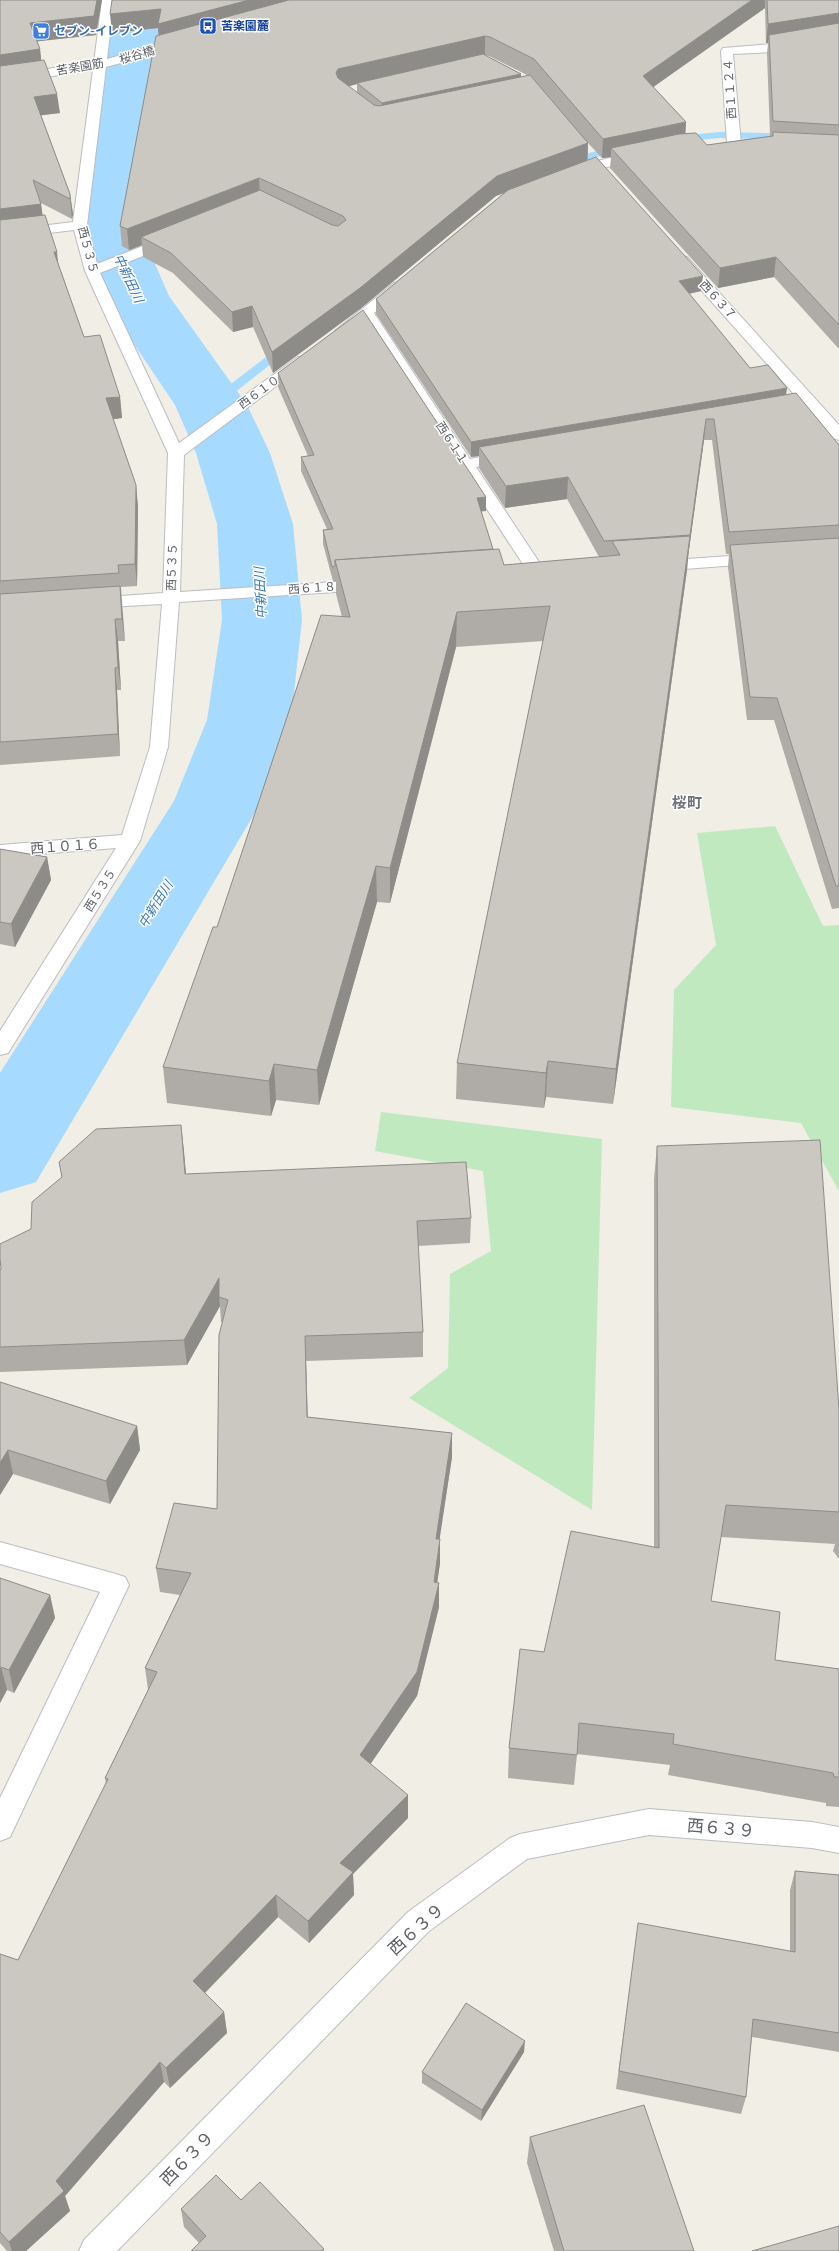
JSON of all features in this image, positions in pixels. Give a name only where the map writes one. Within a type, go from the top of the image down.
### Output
[{"type":"street","name":"西５３５","points":[[0,1048],[130,841],[159,747],[171,597],[176,453],[92,272],[80,226],[108,0]]},
{"type":"street","name":"西１１２４","points":[[734,139],[727,51],[772,48],[839,36]]},
{"type":"street","name":"桜谷橋","points":[[113,61],[195,39]]},
{"type":"street","name":"苦楽園筋","points":[[0,80],[100,65],[113,61]]},
{"type":"street","points":[[720,145],[734,139],[749,145]]},
{"type":"street","points":[[561,178],[593,159],[654,152]]},
{"type":"street","points":[[593,159],[608,177]]},
{"type":"street","points":[[0,235],[80,226]]},
{"type":"street","points":[[92,272],[181,236]]},
{"type":"street","name":"西６３７","points":[[671,247],[839,435]]},
{"type":"street","points":[[328,341],[408,279]]},
{"type":"street","name":"西６１１","points":[[366,313],[538,574]]},
{"type":"street","name":"西６１０","points":[[176,453],[316,350]]},
{"type":"street","points":[[796,408],[812,406]]},
{"type":"street","points":[[466,464],[521,455]]},
{"type":"street","points":[[641,567],[776,558]]},
{"type":"street","name":"西６１８","points":[[78,604],[381,584]]},
{"type":"street","name":"西１０１６","points":[[0,851],[130,841]]},
{"type":"street","points":[[0,1553],[116,1585],[0,1828]]},
{"type":"street","name":"西６３９","points":[[95,2251],[418,1922],[520,1847],[649,1822],[812,1835],[839,1840]]},
{"type":"green space","points":[[775,826],[823,926],[839,925],[839,1191],[801,1123],[671,1107],[674,990],[716,945],[697,833]]},
{"type":"green space","points":[[381,1112],[602,1139],[592,1510],[409,1398],[448,1368],[450,1274],[491,1251],[483,1171],[375,1151]]},
{"type":"building","points":[[0,0],[97,0],[94,16],[30,23],[40,49],[0,55]]},
{"type":"building","points":[[112,0],[249,0],[158,24],[161,9],[110,14]]},
{"type":"building","points":[[289,0],[752,0],[643,76],[686,122],[603,139],[534,59],[490,37],[485,36],[338,69],[336,73],[338,78],[374,105],[379,106],[530,75],[588,143],[497,176],[360,288],[272,352],[252,306],[232,312],[171,253],[141,237],[260,190],[332,225],[338,226],[346,220],[343,216],[259,178],[127,229],[120,226],[156,36]]},
{"type":"building","points":[[767,0],[839,0],[839,13],[768,24]]},
{"type":"building","points":[[839,23],[839,125],[773,121],[769,35]]},
{"type":"building","points":[[483,54],[521,74],[382,103],[357,83]]},
{"type":"building","points":[[44,60],[57,94],[34,97],[70,194],[70,199],[33,180],[41,204],[0,209],[0,66]]},
{"type":"building","points":[[773,132],[839,135],[839,325],[776,257],[720,268],[611,148],[679,134],[696,133],[707,145],[773,136]]},
{"type":"building","points":[[596,157],[703,276],[679,281],[750,368],[768,365],[787,388],[471,442],[376,299],[508,190]]},
{"type":"building","points":[[45,215],[57,252],[54,252],[84,337],[100,335],[120,397],[106,398],[136,485],[135,564],[118,565],[119,573],[0,581],[0,220]]},
{"type":"building","points":[[363,310],[486,497],[477,498],[493,549],[335,560],[335,566],[332,567],[323,530],[333,529],[301,457],[314,455],[278,373]]},
{"type":"building","points":[[796,393],[839,445],[839,525],[729,532],[714,419],[706,419],[690,535],[604,541],[568,477],[506,486],[479,447]]},
{"type":"building","points":[[690,536],[616,1069],[548,1061],[546,1073],[457,1063],[550,606],[457,612],[390,868],[376,866],[317,1070],[274,1064],[269,1081],[163,1067],[213,927],[217,927],[321,615],[350,617],[335,560],[499,549],[504,565],[620,555],[612,541]]},
{"type":"building","points":[[839,538],[839,886],[836,886],[777,698],[750,697],[730,545]]},
{"type":"building","points":[[120,586],[122,619],[115,619],[118,667],[115,668],[118,734],[0,742],[0,594]]},
{"type":"building","points":[[0,849],[47,857],[11,924],[0,922]]},
{"type":"building","points":[[181,1125],[185,1174],[466,1162],[471,1218],[417,1221],[423,1332],[305,1336],[307,1417],[452,1433],[436,1539],[440,1539],[434,1582],[439,1583],[417,1672],[360,1755],[408,1795],[340,1863],[353,1872],[308,1921],[276,1895],[193,1981],[224,2012],[166,2068],[160,2062],[56,2181],[64,2191],[9,2242],[0,2232],[0,1954],[18,1960],[108,1779],[105,1778],[157,1672],[145,1668],[191,1573],[156,1568],[174,1503],[217,1509],[219,1335],[228,1300],[219,1297],[219,1278],[184,1340],[0,1347],[0,1244],[31,1229],[32,1202],[62,1177],[59,1162],[96,1129]]},
{"type":"building","points":[[820,1140],[839,1409],[839,1512],[726,1505],[711,1601],[780,1612],[775,1660],[839,1669],[839,1777],[834,1777],[833,1773],[673,1744],[674,1734],[579,1723],[577,1755],[509,1748],[520,1649],[544,1652],[571,1531],[659,1548],[657,1146]]},
{"type":"building","points":[[0,1382],[137,1426],[106,1481],[8,1450],[0,1463]]},
{"type":"building","points":[[0,1578],[50,1595],[9,1670],[1,1667],[0,1670]]},
{"type":"building","points":[[795,1871],[839,1875],[839,2033],[753,2019],[746,2097],[619,2071],[638,1923],[795,1952]]},
{"type":"building","points":[[466,2003],[525,2041],[482,2110],[422,2072]]},
{"type":"building","points":[[644,2105],[694,2251],[564,2251],[530,2137]]},
{"type":"building","points":[[216,2175],[241,2200],[260,2182],[324,2249],[321,2251],[191,2251],[206,2236],[181,2209]]},
{"type":"building","points":[[839,2226],[839,2251],[752,2251]]},
{"type":"waterway","name":"中新田川","points":[[0,1156],[218,801],[249,720],[262,620],[255,524],[233,453],[211,405],[136,298],[110,234],[110,200],[135,0]]},
{"type":"waterway","points":[[677,139],[720,135],[839,138]]},
{"type":"waterway","points":[[566,162],[620,148]]},
{"type":"waterway","points":[[211,405],[286,347]]},
{"type":"place","name":"苦楽園麓","points":[[208,26]]},
{"type":"place","name":"セブン-イレブン","points":[[41,31]]},
{"type":"district","name":"桜町","points":[[687,803]]}]
